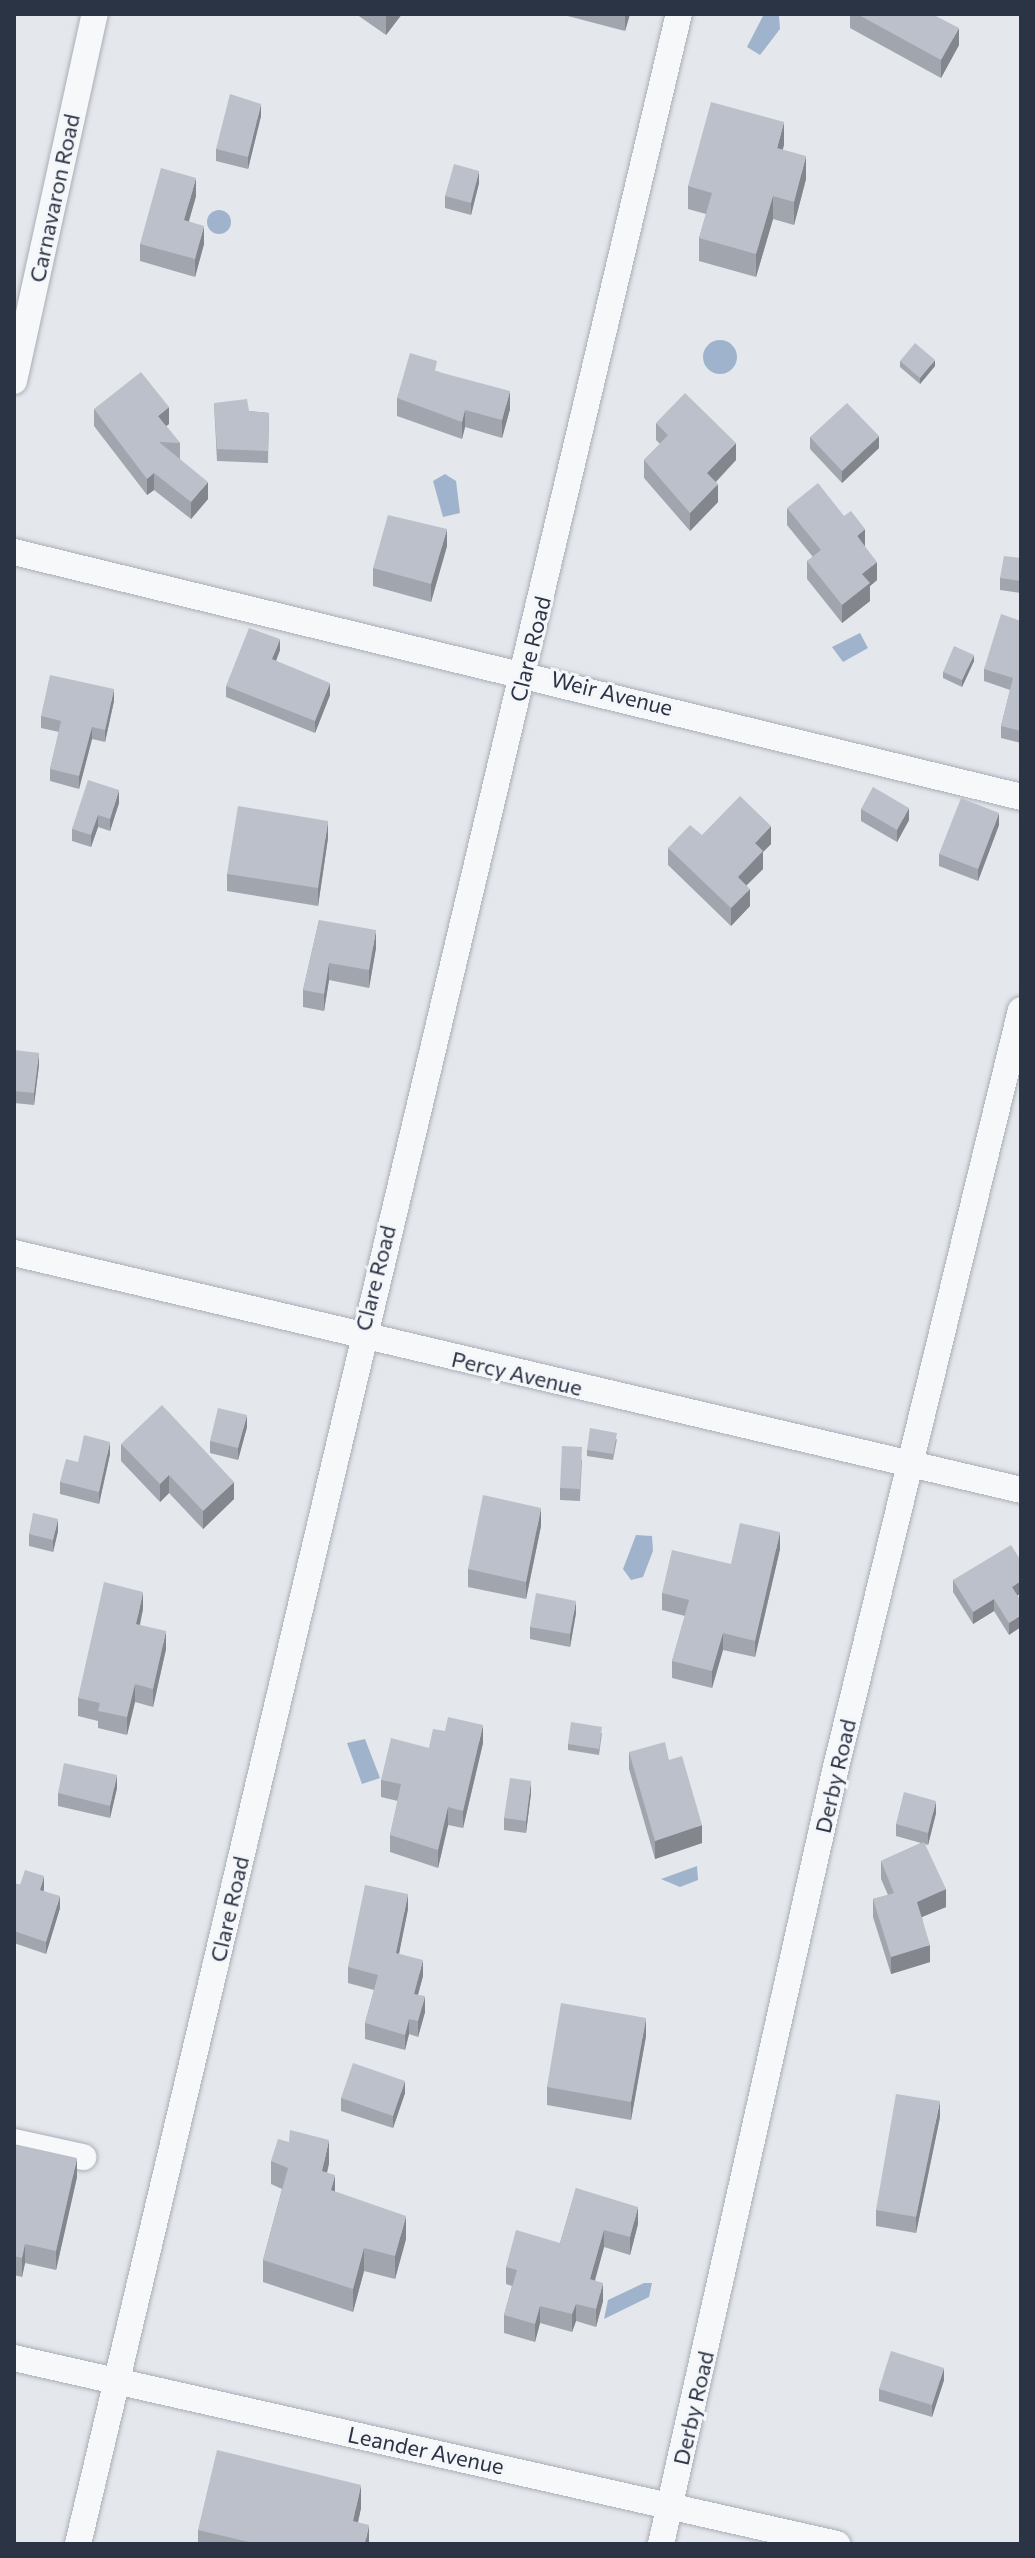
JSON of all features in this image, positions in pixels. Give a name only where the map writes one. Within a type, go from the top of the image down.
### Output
[{"type":"street","name":"Carnavaron Road","points":[[14,381],[95,14]]},
{"type":"street","name":"Clare Road","points":[[78,2544],[360,1336],[526,671],[679,14]]},
{"type":"street","name":"Weir Avenue","points":[[14,552],[526,671],[1021,797]]},
{"type":"street","name":"Derby Road","points":[[661,2544],[836,1767],[913,1466],[1021,1010]]},
{"type":"street","name":"Percy Avenue","points":[[14,1253],[1021,1490]]},
{"type":"street","points":[[14,2142],[83,2157]]},
{"type":"street","name":"Leander Avenue","points":[[14,2358],[672,2503],[837,2544]]},
{"type":"water","points":[[764,14],[779,16],[780,29],[760,55],[747,47]]},
{"type":"water","points":[[219,210],[228,213],[231,222],[228,231],[219,234],[210,231],[207,222],[210,213]]},
{"type":"water","points":[[720,340],[732,345],[737,357],[732,369],[720,374],[708,369],[703,357],[708,345]]},
{"type":"water","points":[[445,474],[456,481],[460,513],[443,517],[433,481]]},
{"type":"water","points":[[860,633],[868,648],[843,662],[832,647]]},
{"type":"water","points":[[636,1535],[652,1536],[653,1551],[643,1577],[631,1580],[623,1569]]},
{"type":"water","points":[[365,1739],[380,1778],[362,1784],[347,1743]]},
{"type":"water","points":[[697,1866],[698,1880],[680,1887],[661,1879]]},
{"type":"water","points":[[644,2283],[652,2283],[649,2297],[604,2319],[608,2300]]},
{"type":"building","points":[[857,14],[932,14],[959,28],[941,60]]},
{"type":"building","points":[[230,94],[261,104],[248,157],[216,149]]},
{"type":"building","points":[[711,102],[784,122],[777,148],[806,156],[794,202],[773,196],[756,254],[699,238],[712,193],[688,186]]},
{"type":"building","points":[[454,164],[479,171],[471,203],[445,196]]},
{"type":"building","points":[[161,168],[196,178],[184,220],[204,226],[195,259],[140,244]]},
{"type":"building","points":[[915,343],[935,360],[920,378],[900,361]]},
{"type":"building","points":[[410,353],[437,361],[435,371],[510,391],[502,420],[465,410],[462,422],[397,398]]},
{"type":"building","points":[[141,372],[169,407],[158,416],[180,443],[159,442],[208,482],[191,502],[154,473],[147,479],[94,409]]},
{"type":"building","points":[[685,393],[736,443],[707,473],[718,484],[690,513],[644,460],[668,435],[656,423]]},
{"type":"building","points":[[247,399],[249,411],[269,413],[268,451],[217,449],[214,403]]},
{"type":"building","points":[[847,403],[879,436],[842,471],[810,437]]},
{"type":"building","points":[[818,483],[844,516],[851,511],[865,529],[857,536],[877,562],[862,574],[870,583],[842,605],[807,561],[821,550],[787,508]]},
{"type":"building","points":[[388,515],[447,529],[431,584],[373,568]]},
{"type":"building","points":[[1004,556],[1021,558],[1021,581],[1000,578]]},
{"type":"building","points":[[1001,614],[1021,621],[1021,731],[1001,726],[1013,678],[984,669]]},
{"type":"building","points":[[249,628],[280,639],[272,659],[330,683],[315,721],[226,686]]},
{"type":"building","points":[[954,646],[974,655],[962,680],[943,672]]},
{"type":"building","points":[[50,675],[114,689],[105,730],[92,727],[79,776],[50,769],[61,721],[41,716]]},
{"type":"building","points":[[88,780],[119,790],[110,819],[98,815],[91,835],[72,829]]},
{"type":"building","points":[[873,787],[909,808],[897,830],[861,809]]},
{"type":"building","points":[[740,796],[771,826],[755,843],[763,851],[738,877],[750,889],[731,908],[668,848],[690,825],[702,835]]},
{"type":"building","points":[[961,798],[999,813],[978,869],[939,854]]},
{"type":"building","points":[[238,806],[328,821],[318,888],[227,874]]},
{"type":"building","points":[[319,920],[376,930],[369,970],[329,963],[324,994],[303,990]]},
{"type":"building","points":[[14,1050],[39,1053],[34,1093],[14,1091]]},
{"type":"building","points":[[162,1405],[234,1482],[203,1511],[169,1475],[160,1484],[121,1444]]},
{"type":"building","points":[[218,1408],[247,1415],[238,1448],[210,1441]]},
{"type":"building","points":[[590,1428],[617,1433],[613,1454],[587,1450]]},
{"type":"building","points":[[84,1435],[110,1442],[99,1492],[60,1482],[66,1459],[78,1462]]},
{"type":"building","points":[[562,1446],[582,1447],[580,1489],[560,1488]]},
{"type":"building","points":[[483,1495],[541,1508],[526,1582],[468,1569]]},
{"type":"building","points":[[33,1513],[58,1519],[53,1540],[29,1534]]},
{"type":"building","points":[[740,1523],[780,1532],[755,1641],[723,1633],[712,1671],[672,1661],[689,1600],[662,1593],[672,1550],[731,1564]]},
{"type":"building","points":[[1011,1545],[1021,1561],[1021,1581],[1012,1587],[1021,1601],[1021,1615],[1009,1623],[994,1599],[973,1612],[953,1580]]},
{"type":"building","points":[[104,1582],[143,1592],[136,1624],[166,1631],[153,1689],[135,1684],[127,1717],[98,1711],[100,1703],[78,1698]]},
{"type":"building","points":[[536,1593],[576,1601],[570,1634],[530,1627]]},
{"type":"building","points":[[448,1717],[483,1725],[463,1811],[448,1807],[438,1850],[390,1835],[401,1784],[381,1780],[391,1738],[429,1748],[433,1729],[445,1731]]},
{"type":"building","points":[[571,1722],[602,1727],[599,1749],[568,1744]]},
{"type":"building","points":[[665,1742],[669,1760],[682,1756],[702,1825],[655,1841],[629,1752]]},
{"type":"building","points":[[64,1763],[117,1775],[110,1806],[58,1793]]},
{"type":"building","points":[[510,1778],[531,1781],[526,1821],[504,1818]]},
{"type":"building","points":[[904,1792],[936,1801],[928,1833],[896,1824]]},
{"type":"building","points":[[924,1842],[946,1889],[917,1902],[930,1945],[891,1957],[873,1899],[894,1893],[881,1861]]},
{"type":"building","points":[[25,1870],[44,1876],[40,1890],[60,1896],[46,1942],[14,1931],[14,1883],[20,1885]]},
{"type":"building","points":[[365,1885],[408,1894],[396,1953],[423,1960],[414,1994],[425,1996],[418,2021],[409,2019],[405,2035],[365,2023],[378,1975],[348,1967]]},
{"type":"building","points":[[561,2003],[646,2018],[631,2102],[547,2087]]},
{"type":"building","points":[[353,2063],[405,2081],[393,2116],[341,2098]]},
{"type":"building","points":[[896,2094],[940,2101],[916,2217],[876,2210]]},
{"type":"building","points":[[290,2130],[329,2140],[322,2171],[335,2175],[331,2190],[406,2216],[395,2256],[364,2248],[353,2289],[263,2260],[288,2168],[271,2161],[278,2139],[289,2142]]},
{"type":"building","points":[[14,2144],[77,2158],[56,2251],[25,2244],[22,2258],[14,2256]]},
{"type":"building","points":[[576,2188],[638,2207],[630,2237],[604,2230],[590,2279],[603,2283],[596,2309],[576,2304],[572,2314],[540,2306],[535,2324],[504,2315],[517,2270],[506,2267],[516,2230],[560,2243]]},
{"type":"building","points":[[891,2351],[944,2368],[932,2405],[879,2389]]},
{"type":"building","points":[[217,2450],[361,2485],[353,2521],[369,2525],[365,2542],[375,2544],[257,2544],[198,2530]]}]
